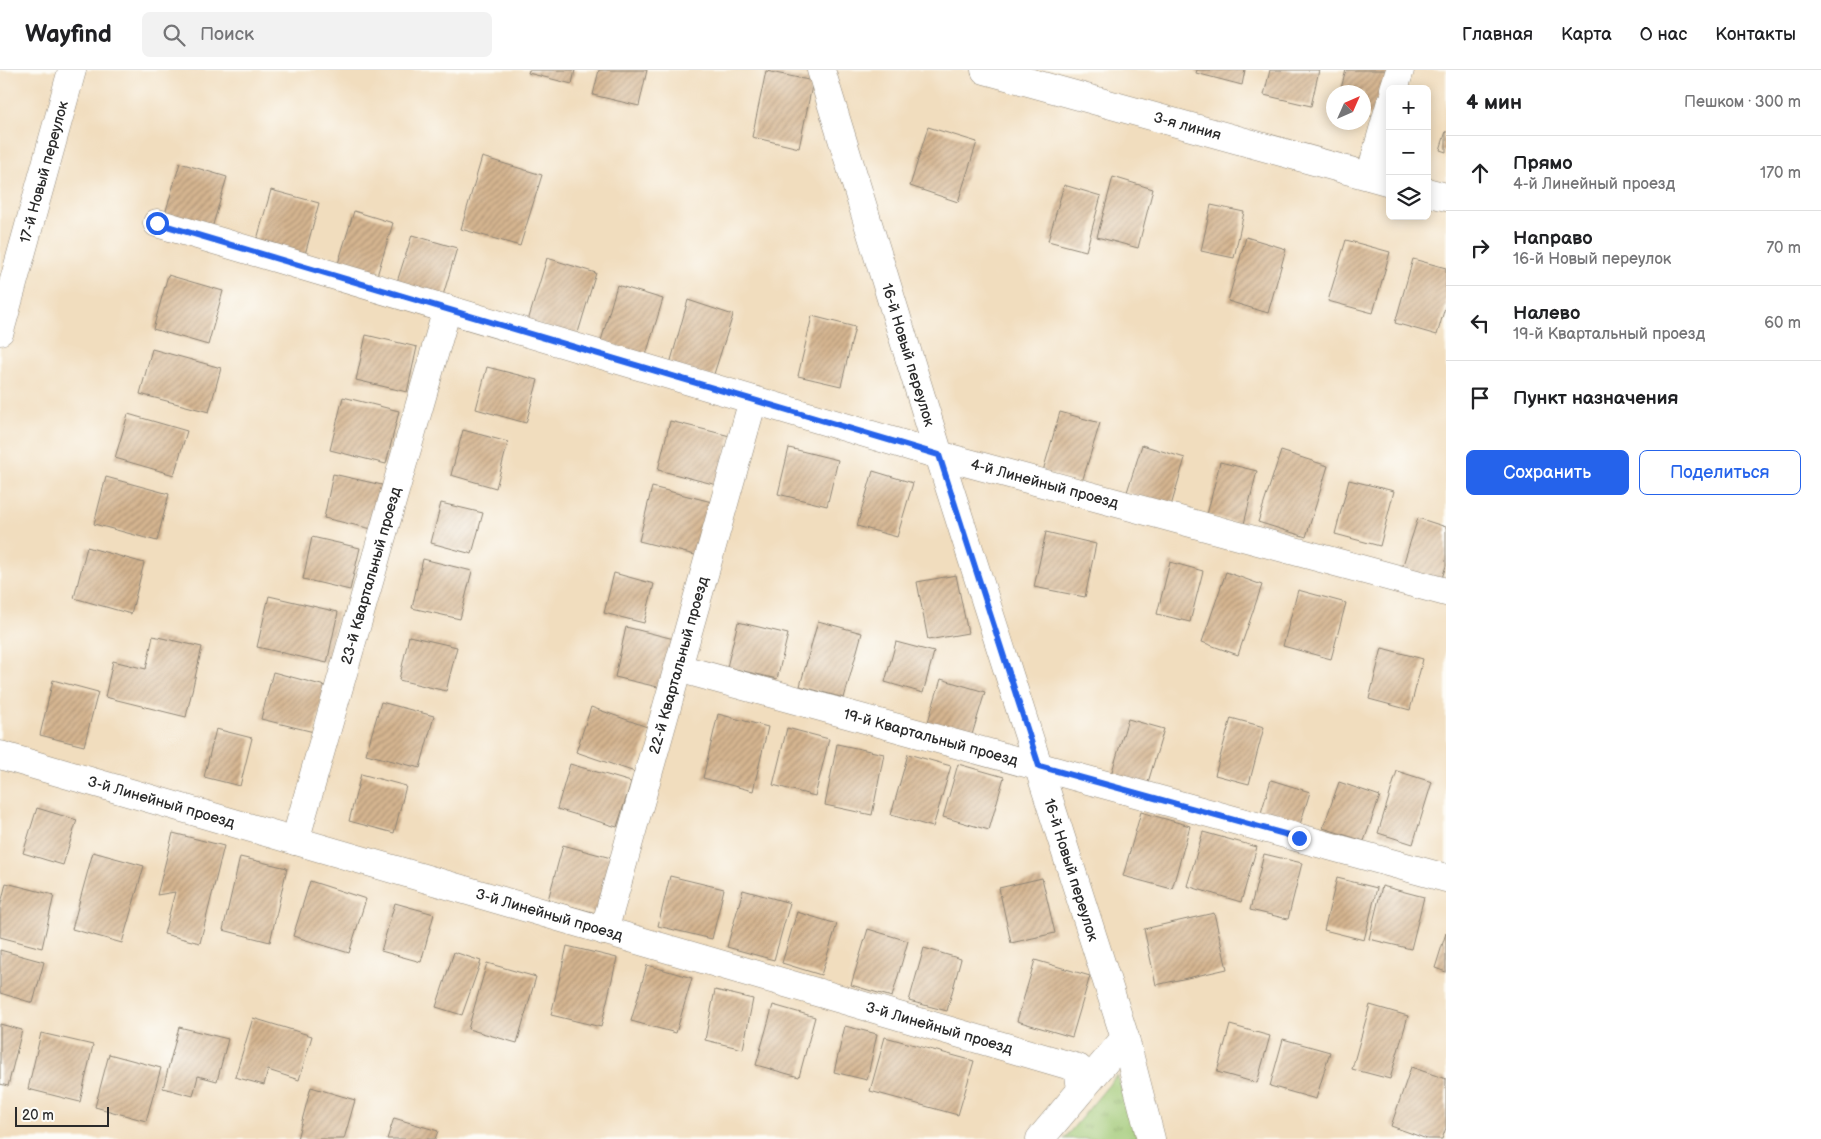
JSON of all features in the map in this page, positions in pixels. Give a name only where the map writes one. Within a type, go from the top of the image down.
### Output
[{"type":"street","name":"17-й Новый переулок","points":[[0,331],[72,70]]},
{"type":"street","name":"16-й Новый переулок","points":[[821,70],[939,455],[1125,1038],[1151,1139]]},
{"type":"street","name":"3-я линия","points":[[985,70],[1380,179]]},
{"type":"street","points":[[1395,85],[1400,70]]},
{"type":"street","points":[[1380,179],[1387,130]]},
{"type":"street","points":[[1431,193],[1446,197]]},
{"type":"street","name":"4-й Линейный проезд","points":[[157,223],[939,455],[1446,592]]},
{"type":"street","name":"23-й Квартальный проезд","points":[[295,841],[447,309]]},
{"type":"street","name":"22-й Квартальный проезд","points":[[604,931],[753,400]]},
{"type":"street","name":"19-й Квартальный проезд","points":[[678,668],[1446,878]]},
{"type":"street","name":"3-й Линейный проезд","points":[[0,755],[1078,1068],[1081,1089]]},
{"type":"street","points":[[1040,1139],[1125,1038]]},
{"type":"green space","points":[[1117,1075],[1138,1139],[1064,1139]]},
{"type":"building","points":[[529,70],[575,70],[572,84],[528,73]]},
{"type":"building","points":[[599,70],[647,70],[639,106],[593,95]]},
{"type":"building","points":[[1197,70],[1245,70],[1242,85],[1196,73]]},
{"type":"building","points":[[1270,70],[1319,70],[1311,106],[1264,95]]},
{"type":"building","points":[[1346,70],[1390,70],[1378,118],[1371,116],[1371,85],[1342,85]]},
{"type":"building","points":[[766,71],[813,81],[799,148],[752,137]]},
{"type":"building","points":[[928,127],[977,142],[958,202],[910,186]]},
{"type":"building","points":[[1446,131],[1446,152],[1440,150]]},
{"type":"building","points":[[482,157],[542,175],[520,246],[461,229]]},
{"type":"building","points":[[180,163],[227,177],[212,228],[165,214]]},
{"type":"building","points":[[1113,177],[1153,189],[1138,248],[1097,237]]},
{"type":"building","points":[[1064,185],[1101,196],[1086,251],[1048,241]]},
{"type":"building","points":[[271,190],[319,203],[304,258],[256,243]]},
{"type":"building","points":[[1211,205],[1244,212],[1234,258],[1201,251]]},
{"type":"building","points":[[354,211],[393,223],[376,279],[337,267]]},
{"type":"building","points":[[412,235],[457,248],[442,299],[396,285]]},
{"type":"building","points":[[1246,237],[1286,249],[1268,313],[1228,301]]},
{"type":"building","points":[[1346,240],[1390,252],[1373,313],[1328,301]]},
{"type":"building","points":[[547,258],[596,273],[577,336],[528,321]]},
{"type":"building","points":[[1413,259],[1446,268],[1446,304],[1437,335],[1395,323]]},
{"type":"building","points":[[168,275],[223,291],[208,345],[153,329]]},
{"type":"building","points":[[617,285],[663,299],[646,355],[601,341]]},
{"type":"building","points":[[688,300],[733,315],[713,377],[670,364]]},
{"type":"building","points":[[812,316],[855,327],[841,386],[798,376]]},
{"type":"building","points":[[366,335],[417,347],[407,392],[356,380]]},
{"type":"building","points":[[152,349],[221,368],[209,412],[140,394]]},
{"type":"building","points":[[487,367],[538,380],[526,423],[476,409]]},
{"type":"building","points":[[343,397],[399,411],[386,464],[330,450]]},
{"type":"building","points":[[1060,412],[1100,423],[1082,482],[1043,471]]},
{"type":"building","points":[[128,414],[187,431],[174,475],[115,458]]},
{"type":"building","points":[[670,421],[730,436],[717,485],[658,470]]},
{"type":"building","points":[[463,430],[508,442],[496,488],[451,475]]},
{"type":"building","points":[[1142,445],[1185,458],[1171,506],[1127,492]]},
{"type":"building","points":[[789,448],[838,460],[827,506],[778,494]]},
{"type":"building","points":[[1281,451],[1328,466],[1306,537],[1258,522]]},
{"type":"building","points":[[1220,462],[1257,471],[1244,524],[1207,515]]},
{"type":"building","points":[[873,471],[913,483],[897,537],[857,526]]},
{"type":"building","points":[[333,474],[382,485],[372,529],[324,518]]},
{"type":"building","points":[[106,477],[169,494],[157,541],[94,524]]},
{"type":"building","points":[[1349,480],[1394,491],[1380,546],[1335,534]]},
{"type":"building","points":[[652,487],[712,502],[699,556],[639,541]]},
{"type":"building","points":[[441,503],[483,513],[472,554],[431,543]]},
{"type":"building","points":[[1418,518],[1446,527],[1446,566],[1441,581],[1402,568]]},
{"type":"building","points":[[1046,532],[1096,544],[1085,597],[1034,587]]},
{"type":"building","points":[[312,537],[360,548],[350,590],[303,579]]},
{"type":"building","points":[[87,547],[144,563],[131,614],[74,598]]},
{"type":"building","points":[[423,559],[472,571],[460,619],[412,608]]},
{"type":"building","points":[[1170,562],[1203,571],[1190,622],[1157,614]]},
{"type":"building","points":[[1226,572],[1262,585],[1238,655],[1202,642]]},
{"type":"building","points":[[614,573],[654,584],[644,623],[604,613]]},
{"type":"building","points":[[956,575],[968,633],[928,640],[917,582]]},
{"type":"building","points":[[1298,590],[1346,603],[1331,659],[1283,646]]},
{"type":"building","points":[[269,596],[338,612],[327,663],[257,647]]},
{"type":"building","points":[[818,621],[862,633],[844,698],[800,686]]},
{"type":"building","points":[[738,622],[788,634],[777,679],[727,667]]},
{"type":"building","points":[[626,627],[674,639],[662,688],[615,677]]},
{"type":"building","points":[[153,636],[202,647],[186,717],[105,697],[113,661],[146,669]]},
{"type":"building","points":[[409,636],[457,647],[446,691],[399,680]]},
{"type":"building","points":[[896,642],[934,652],[923,693],[885,682]]},
{"type":"building","points":[[1382,648],[1423,659],[1410,710],[1369,699]]},
{"type":"building","points":[[273,672],[325,686],[314,732],[261,719]]},
{"type":"building","points":[[941,679],[985,692],[971,738],[927,725]]},
{"type":"building","points":[[53,680],[98,692],[84,746],[40,735]]},
{"type":"building","points":[[381,702],[434,716],[420,768],[366,754]]},
{"type":"building","points":[[591,707],[650,728],[635,772],[576,752]]},
{"type":"building","points":[[718,714],[768,727],[753,791],[703,778]]},
{"type":"building","points":[[1231,718],[1264,727],[1249,784],[1215,775]]},
{"type":"building","points":[[1128,719],[1164,729],[1146,789],[1110,778]]},
{"type":"building","points":[[787,728],[829,739],[815,796],[773,785]]},
{"type":"building","points":[[216,729],[252,738],[240,786],[204,777]]},
{"type":"building","points":[[837,744],[884,754],[872,815],[825,805]]},
{"type":"building","points":[[908,754],[951,766],[933,827],[891,815]]},
{"type":"building","points":[[570,764],[631,782],[617,827],[557,809]]},
{"type":"building","points":[[958,764],[1004,777],[989,830],[943,817]]},
{"type":"building","points":[[1397,771],[1432,782],[1413,844],[1378,833]]},
{"type":"building","points":[[361,774],[406,786],[394,833],[349,821]]},
{"type":"building","points":[[1271,780],[1310,792],[1299,828],[1260,816]]},
{"type":"building","points":[[1339,782],[1380,796],[1364,841],[1323,828]]},
{"type":"building","points":[[37,808],[77,820],[63,865],[23,853]]},
{"type":"building","points":[[1141,812],[1190,826],[1172,889],[1123,876]]},
{"type":"building","points":[[1203,832],[1257,847],[1241,902],[1187,886]]},
{"type":"building","points":[[173,833],[224,846],[200,943],[164,934],[175,892],[157,895]]},
{"type":"building","points":[[563,845],[611,858],[596,913],[548,900]]},
{"type":"building","points":[[93,852],[144,866],[122,943],[72,929]]},
{"type":"building","points":[[1264,854],[1302,863],[1288,919],[1250,910]]},
{"type":"building","points":[[240,857],[287,868],[270,942],[223,930]]},
{"type":"building","points":[[670,876],[724,889],[712,939],[658,926]]},
{"type":"building","points":[[1042,878],[1055,933],[1011,943],[999,888]]},
{"type":"building","points":[[1337,878],[1377,888],[1364,940],[1324,930]]},
{"type":"building","points":[[310,881],[366,899],[349,953],[293,936]]},
{"type":"building","points":[[6,883],[54,895],[42,948],[0,937],[0,908]]},
{"type":"building","points":[[1382,886],[1424,897],[1411,949],[1369,939]]},
{"type":"building","points":[[743,890],[790,903],[774,960],[727,947]]},
{"type":"building","points":[[395,903],[434,914],[421,962],[381,951]]},
{"type":"building","points":[[797,912],[837,924],[821,975],[782,963]]},
{"type":"building","points":[[1214,913],[1227,969],[1156,985],[1144,929]]},
{"type":"building","points":[[868,929],[908,941],[892,997],[851,985]]},
{"type":"building","points":[[1446,933],[1446,972],[1435,968]]},
{"type":"building","points":[[567,946],[617,958],[601,1027],[551,1015]]},
{"type":"building","points":[[924,948],[961,959],[947,1011],[909,1001]]},
{"type":"building","points":[[0,950],[44,962],[33,1003],[0,993]]},
{"type":"building","points":[[454,952],[481,961],[462,1015],[436,1007]]},
{"type":"building","points":[[1035,960],[1090,976],[1072,1037],[1017,1021]]},
{"type":"building","points":[[487,963],[536,977],[517,1043],[468,1029]]},
{"type":"building","points":[[647,965],[692,978],[676,1033],[631,1021]]},
{"type":"building","points":[[715,990],[753,999],[743,1049],[705,1040]]},
{"type":"building","points":[[773,1005],[815,1017],[799,1077],[756,1065]]},
{"type":"building","points":[[1370,1005],[1408,1016],[1390,1079],[1352,1069]]},
{"type":"building","points":[[253,1018],[312,1036],[299,1080],[268,1070],[264,1085],[235,1077]]},
{"type":"building","points":[[0,1024],[22,1030],[8,1086],[0,1084]]},
{"type":"building","points":[[1230,1025],[1270,1036],[1257,1083],[1217,1072]]},
{"type":"building","points":[[845,1026],[877,1034],[867,1080],[834,1072]]},
{"type":"building","points":[[179,1027],[228,1039],[217,1081],[198,1076],[193,1096],[163,1088]]},
{"type":"building","points":[[41,1033],[93,1045],[80,1102],[28,1089]]},
{"type":"building","points":[[885,1037],[974,1061],[958,1115],[870,1091]]},
{"type":"building","points":[[1283,1039],[1330,1052],[1316,1099],[1270,1086]]},
{"type":"building","points":[[109,1054],[161,1068],[146,1121],[95,1107]]},
{"type":"building","points":[[1411,1067],[1446,1079],[1446,1128],[1442,1139],[1427,1139],[1391,1126]]},
{"type":"building","points":[[311,1087],[355,1100],[344,1139],[297,1139]]},
{"type":"building","points":[[394,1118],[438,1131],[435,1139],[387,1139]]},
{"type":"route","points":[[157,223],[939,455],[1039,766],[1299,838]]}]
